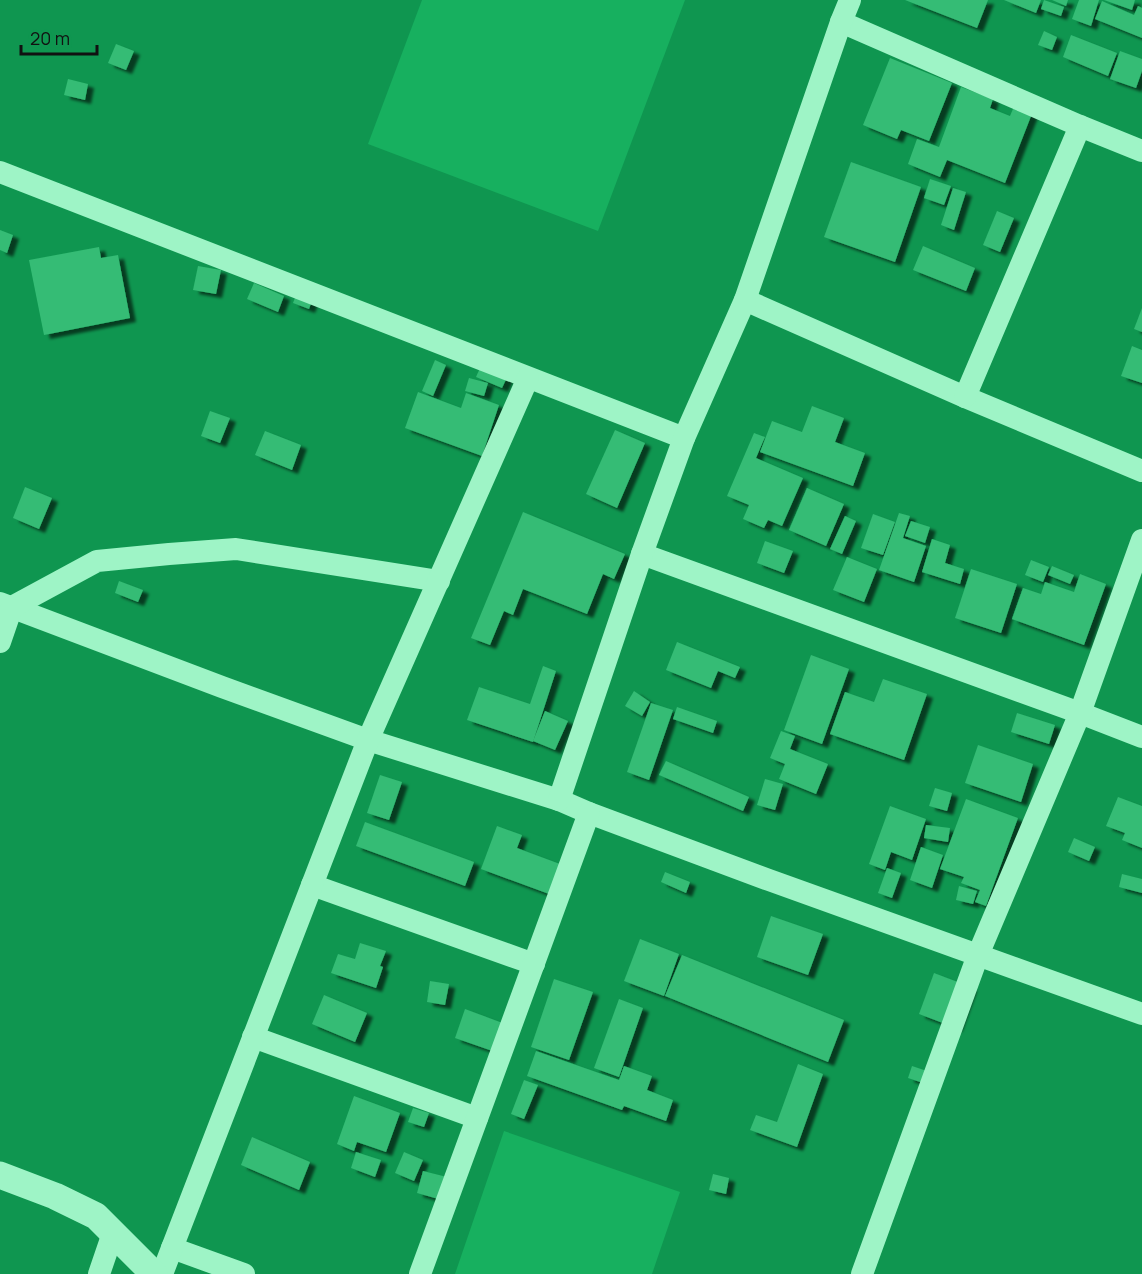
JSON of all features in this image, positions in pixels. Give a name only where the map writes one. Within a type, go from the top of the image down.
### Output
[{"type":"street","points":[[559,800],[642,554],[684,438],[745,300],[850,0]]},
{"type":"street","points":[[841,22],[1142,151]]},
{"type":"street","points":[[965,397],[1080,126]]},
{"type":"street","points":[[0,172],[684,438]]},
{"type":"street","points":[[745,300],[965,397],[1142,471]]},
{"type":"street","points":[[162,1274],[368,740],[528,378]]},
{"type":"street","points":[[862,1274],[978,955],[1080,713],[1142,540]]},
{"type":"street","points":[[6,605],[97,561],[236,549],[439,581]]},
{"type":"street","points":[[642,554],[1142,737]]},
{"type":"street","points":[[0,642],[6,605]]},
{"type":"street","points":[[6,605],[368,740],[559,800],[769,880],[1142,1014]]},
{"type":"street","points":[[420,1274],[589,813]]},
{"type":"street","points":[[312,885],[534,964]]},
{"type":"street","points":[[253,1037],[477,1118]]},
{"type":"street","points":[[0,1175],[54,1196],[96,1216],[154,1274]]},
{"type":"street","points":[[99,1274],[113,1233]]},
{"type":"street","points":[[172,1248],[244,1274]]},
{"type":"green space","points":[[422,0],[685,0],[598,231],[368,144]]},
{"type":"green space","points":[[504,1131],[680,1192],[652,1274],[455,1274]]},
{"type":"building","points":[[905,0],[988,0],[977,28]]},
{"type":"building","points":[[1004,0],[1041,0],[1036,13]]},
{"type":"building","points":[[1044,0],[1064,7],[1061,16],[1041,9]]},
{"type":"building","points":[[1052,0],[1068,0],[1066,6]]},
{"type":"building","points":[[1079,0],[1099,0],[1091,26],[1072,19]]},
{"type":"building","points":[[1104,0],[1135,0],[1132,10]]},
{"type":"building","points":[[1102,1],[1134,15],[1138,6],[1142,8],[1142,38],[1095,19]]},
{"type":"building","points":[[1044,31],[1057,37],[1052,50],[1038,45]]},
{"type":"building","points":[[1071,35],[1117,53],[1108,76],[1063,57]]},
{"type":"building","points":[[116,44],[134,51],[126,70],[108,63]]},
{"type":"building","points":[[1120,51],[1142,59],[1142,71],[1136,88],[1110,79]]},
{"type":"building","points":[[890,58],[952,83],[929,141],[901,130],[897,139],[863,125]]},
{"type":"building","points":[[68,79],[88,84],[85,100],[64,95]]},
{"type":"building","points":[[961,87],[993,99],[990,108],[1010,116],[1015,104],[1033,111],[1005,183],[947,160],[940,177],[908,164],[917,139],[939,147]]},
{"type":"building","points":[[851,162],[921,187],[895,262],[824,237]]},
{"type":"building","points":[[930,179],[951,186],[944,205],[924,198]]},
{"type":"building","points":[[953,188],[966,192],[954,230],[941,225]]},
{"type":"building","points":[[997,211],[1014,218],[1000,252],[983,245]]},
{"type":"building","points":[[0,230],[13,235],[7,253],[0,250]]},
{"type":"building","points":[[923,246],[975,268],[966,291],[913,270]]},
{"type":"building","points":[[99,247],[101,258],[118,255],[130,318],[44,335],[29,260]]},
{"type":"building","points":[[198,266],[221,270],[216,294],[193,290]]},
{"type":"building","points":[[254,283],[284,296],[278,312],[247,299]]},
{"type":"building","points":[[298,290],[314,295],[309,309],[293,303]]},
{"type":"building","points":[[1142,308],[1142,332],[1134,329]]},
{"type":"building","points":[[1132,346],[1142,350],[1142,383],[1121,376]]},
{"type":"building","points":[[484,359],[510,371],[502,388],[476,377]]},
{"type":"building","points":[[435,360],[446,365],[433,396],[422,391]]},
{"type":"building","points":[[469,378],[488,383],[484,396],[465,391]]},
{"type":"building","points":[[418,392],[461,408],[466,393],[499,405],[482,456],[405,428]]},
{"type":"building","points":[[812,406],[844,418],[835,442],[865,453],[853,486],[760,452],[772,421],[802,432]]},
{"type":"building","points":[[210,411],[230,418],[220,443],[201,436]]},
{"type":"building","points":[[615,430],[645,443],[617,508],[586,494]]},
{"type":"building","points":[[265,431],[301,445],[292,470],[255,455]]},
{"type":"building","points":[[754,433],[765,437],[756,458],[803,478],[782,526],[768,520],[764,528],[743,519],[749,505],[727,496]]},
{"type":"building","points":[[25,487],[52,498],[39,529],[13,518]]},
{"type":"building","points":[[807,488],[844,504],[826,546],[789,530]]},
{"type":"building","points":[[523,512],[625,554],[614,579],[603,574],[587,614],[523,589],[513,615],[504,611],[490,645],[471,638]]},
{"type":"building","points":[[899,513],[910,516],[903,538],[926,546],[914,582],[879,570]]},
{"type":"building","points":[[873,514],[895,522],[883,555],[861,548]]},
{"type":"building","points":[[845,516],[856,521],[842,554],[830,549]]},
{"type":"building","points":[[911,521],[930,527],[925,543],[905,536]]},
{"type":"building","points":[[932,539],[950,545],[945,563],[964,569],[960,584],[922,572]]},
{"type":"building","points":[[765,541],[793,551],[784,573],[757,563]]},
{"type":"building","points":[[847,557],[877,569],[864,602],[833,590]]},
{"type":"building","points":[[1031,560],[1049,567],[1043,582],[1025,575]]},
{"type":"building","points":[[1052,566],[1074,575],[1070,584],[1048,575]]},
{"type":"building","points":[[971,569],[1017,584],[1001,633],[955,618]]},
{"type":"building","points":[[1080,574],[1106,584],[1084,645],[1012,619],[1023,588],[1041,594],[1045,582],[1074,592]]},
{"type":"building","points":[[119,581],[143,590],[138,602],[115,593]]},
{"type":"building","points":[[677,642],[740,667],[735,678],[718,671],[711,688],[666,670]]},
{"type":"building","points":[[811,655],[849,669],[822,744],[784,730]]},
{"type":"building","points":[[543,666],[556,671],[533,742],[467,720],[479,687],[530,704]]},
{"type":"building","points":[[883,679],[927,694],[904,760],[830,734],[845,692],[874,702]]},
{"type":"building","points":[[634,691],[650,702],[642,716],[625,706]]},
{"type":"building","points":[[651,703],[673,710],[649,780],[627,772]]},
{"type":"building","points":[[677,707],[717,721],[713,733],[673,719]]},
{"type":"building","points":[[545,711],[568,721],[555,750],[533,741]]},
{"type":"building","points":[[1017,713],[1055,725],[1049,744],[1011,732]]},
{"type":"building","points":[[781,731],[795,736],[790,749],[828,764],[816,794],[779,779],[785,764],[770,758]]},
{"type":"building","points":[[978,745],[1033,764],[1021,802],[965,783]]},
{"type":"building","points":[[666,761],[749,797],[743,811],[659,775]]},
{"type":"building","points":[[380,775],[402,782],[389,820],[367,813]]},
{"type":"building","points":[[765,779],[783,784],[775,810],[757,805]]},
{"type":"building","points":[[935,788],[952,793],[947,811],[929,806]]},
{"type":"building","points":[[1118,797],[1142,806],[1142,848],[1122,840],[1125,833],[1106,826]]},
{"type":"building","points":[[966,799],[1018,818],[986,906],[975,902],[980,890],[961,883],[964,877],[940,869]]},
{"type":"building","points":[[890,806],[926,819],[912,860],[891,852],[885,870],[869,864]]},
{"type":"building","points":[[365,822],[474,862],[465,886],[356,846]]},
{"type":"building","points":[[926,825],[950,828],[948,842],[924,838]]},
{"type":"building","points":[[497,826],[522,835],[517,848],[560,864],[549,894],[481,869]]},
{"type":"building","points":[[1074,838],[1095,847],[1089,861],[1068,852]]},
{"type":"building","points":[[921,847],[943,855],[932,888],[910,880]]},
{"type":"building","points":[[887,868],[901,873],[892,898],[878,893]]},
{"type":"building","points":[[665,872],[690,882],[686,893],[661,882]]},
{"type":"building","points":[[1122,874],[1142,879],[1142,893],[1119,887]]},
{"type":"building","points":[[959,886],[977,891],[973,904],[956,900]]},
{"type":"building","points":[[771,916],[823,934],[808,975],[757,957]]},
{"type":"building","points":[[640,939],[679,954],[664,996],[624,981]]},
{"type":"building","points":[[360,943],[386,951],[380,966],[383,967],[376,988],[331,973],[338,954],[355,959]]},
{"type":"building","points":[[682,955],[844,1020],[828,1062],[665,996]]},
{"type":"building","points":[[934,973],[971,987],[956,1028],[919,1014]]},
{"type":"building","points":[[554,979],[593,992],[569,1060],[531,1047]]},
{"type":"building","points":[[430,981],[449,984],[445,1005],[427,1002]]},
{"type":"building","points":[[324,995],[367,1013],[355,1042],[312,1024]]},
{"type":"building","points":[[619,999],[643,1008],[619,1077],[594,1068]]},
{"type":"building","points":[[465,1009],[511,1026],[501,1054],[455,1038]]},
{"type":"building","points":[[536,1051],[619,1080],[624,1066],[652,1076],[647,1090],[673,1100],[666,1121],[624,1106],[622,1110],[527,1076]]},
{"type":"building","points":[[798,1064],[823,1074],[797,1147],[750,1130],[756,1115],[777,1122]]},
{"type":"building","points":[[912,1066],[927,1071],[923,1083],[908,1078]]},
{"type":"building","points":[[524,1080],[538,1085],[524,1119],[511,1114]]},
{"type":"building","points":[[354,1096],[400,1113],[386,1152],[357,1142],[354,1151],[337,1144]]},
{"type":"building","points":[[413,1108],[429,1113],[424,1127],[408,1122]]},
{"type":"building","points":[[252,1137],[310,1162],[299,1190],[241,1165]]},
{"type":"building","points":[[356,1152],[381,1160],[375,1177],[351,1168]]},
{"type":"building","points":[[404,1152],[423,1160],[414,1181],[395,1173]]},
{"type":"building","points":[[423,1171],[455,1179],[449,1202],[417,1193]]},
{"type":"building","points":[[713,1174],[729,1178],[726,1194],[709,1190]]}]
